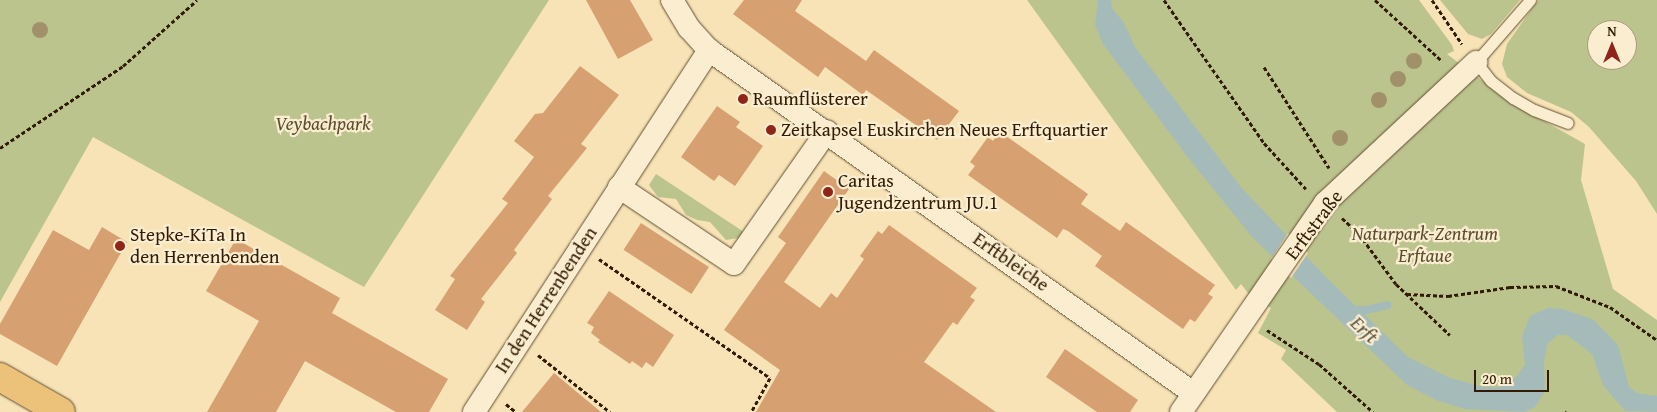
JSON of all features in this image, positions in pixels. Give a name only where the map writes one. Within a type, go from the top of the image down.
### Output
[{"type":"main road","points":[[0,377],[61,412]]},
{"type":"street","name":"Erftbleiche","points":[[672,0],[689,28],[709,50],[827,131],[1194,393]]},
{"type":"street","name":"In den Herrenbenden","points":[[474,412],[709,50]]},
{"type":"street","name":"Erftstraße","points":[[1181,412],[1322,209],[1468,69]]},
{"type":"street","points":[[619,188],[734,264],[827,131]]},
{"type":"lane","name":"Erftstraße","points":[[1468,69],[1530,0]]},
{"type":"lane","points":[[1468,69],[1491,81],[1513,98],[1534,110],[1568,123]]},
{"type":"path","points":[[0,148],[123,66],[197,0]]},
{"type":"path","points":[[1164,0],[1264,143],[1322,209],[1359,234],[1407,294],[1450,335]]},
{"type":"path","points":[[1376,0],[1468,69]]},
{"type":"path","points":[[1432,0],[1468,69]]},
{"type":"path","points":[[1264,67],[1343,187]]},
{"type":"path","points":[[580,247],[770,378],[751,412]]},
{"type":"path","points":[[1407,294],[1448,296],[1510,287],[1556,286],[1610,307],[1657,340]]},
{"type":"path","points":[[1253,309],[1373,412]]},
{"type":"path","points":[[519,340],[610,412]]},
{"type":"green space","name":"Veybachpark","points":[[0,0],[549,0],[364,287],[93,137],[0,302]]},
{"type":"green space","name":"Naturpark-Zentrum Erftaue","points":[[1027,0],[1419,0],[1452,45],[1454,51],[1447,54],[1510,102],[1585,144],[1581,180],[1613,289],[1657,320],[1657,412],[1337,412],[1281,359],[1286,350],[1258,333],[1271,308],[1248,293],[1241,284],[1236,290]]},
{"type":"green space","points":[[1440,0],[1520,0],[1491,34],[1482,39],[1468,34]]},
{"type":"green space","points":[[1538,0],[1657,0],[1657,214],[1636,181],[1589,127],[1571,112],[1527,93],[1507,77],[1502,64],[1507,44]]},
{"type":"green space","points":[[656,174],[744,232],[738,238],[726,240],[710,222],[697,220],[686,215],[676,199],[658,197],[649,185]]},
{"type":"water","name":"Erft","points":[[1098,0],[1111,0],[1112,8],[1124,23],[1135,47],[1240,186],[1324,275],[1408,357],[1450,378],[1483,387],[1501,387],[1517,376],[1525,364],[1522,336],[1530,316],[1548,308],[1563,309],[1594,320],[1618,345],[1629,387],[1637,393],[1657,396],[1657,412],[1625,411],[1603,385],[1592,354],[1567,335],[1558,335],[1547,344],[1544,362],[1545,392],[1535,407],[1525,412],[1464,409],[1436,400],[1407,385],[1252,237],[1186,155],[1103,44],[1095,25]]},
{"type":"pier","points":[[1288,233],[1308,253],[1291,278],[1271,259]]},
{"type":"building","points":[[586,0],[630,0],[653,40],[618,59]]},
{"type":"building","points":[[744,0],[802,0],[795,11],[866,61],[874,50],[959,111],[937,140],[866,90],[863,95],[825,67],[818,77],[733,14]]},
{"type":"building","points":[[580,66],[619,95],[581,144],[587,148],[548,196],[552,199],[514,250],[517,253],[481,299],[485,302],[467,330],[435,310],[455,279],[450,276],[508,203],[502,199],[534,157],[514,141],[535,114],[543,113]]},
{"type":"building","points":[[717,106],[740,122],[736,127],[763,146],[735,186],[719,175],[714,181],[681,157]]},
{"type":"building","points":[[999,131],[1088,194],[1081,204],[1120,231],[1126,222],[1215,285],[1208,294],[1213,297],[1195,322],[1190,319],[1183,329],[1095,266],[1102,256],[1068,231],[1063,229],[1057,238],[968,175],[975,166],[970,162],[988,137],[993,141]]},
{"type":"building","points":[[824,171],[849,189],[784,282],[820,308],[831,293],[837,298],[864,259],[860,256],[878,231],[882,234],[889,225],[977,288],[970,297],[975,300],[957,325],[953,322],[924,362],[996,412],[756,412],[780,370],[724,330],[786,243],[778,237]]},
{"type":"building","points":[[641,223],[709,267],[692,294],[624,250]]},
{"type":"building","points":[[102,227],[127,242],[57,366],[0,334],[0,324],[53,230],[89,250]]},
{"type":"building","points":[[236,239],[340,298],[332,313],[448,379],[429,412],[396,412],[305,361],[276,412],[207,412],[259,321],[206,291]]},
{"type":"building","points":[[609,291],[674,335],[653,367],[646,362],[642,368],[632,361],[630,364],[598,342],[600,340],[591,333],[594,327],[587,323]]},
{"type":"building","points":[[1065,349],[1138,400],[1130,412],[1097,412],[1046,377]]},
{"type":"building","points":[[554,373],[572,388],[601,412],[522,412]]},
{"type":"waterway","name":"Erft","points":[[1349,310],[1366,310],[1387,305]]},
{"type":"place","name":"Raumflüsterer","points":[[743,99]]},
{"type":"place","name":"Zeitkapsel Euskirchen Neues Erftquartier","points":[[771,130]]},
{"type":"place","name":"Caritas Jugendzentrum JU.1","points":[[828,192]]},
{"type":"place","name":"Stepke-KiTa In den Herrenbenden","points":[[120,246]]}]
